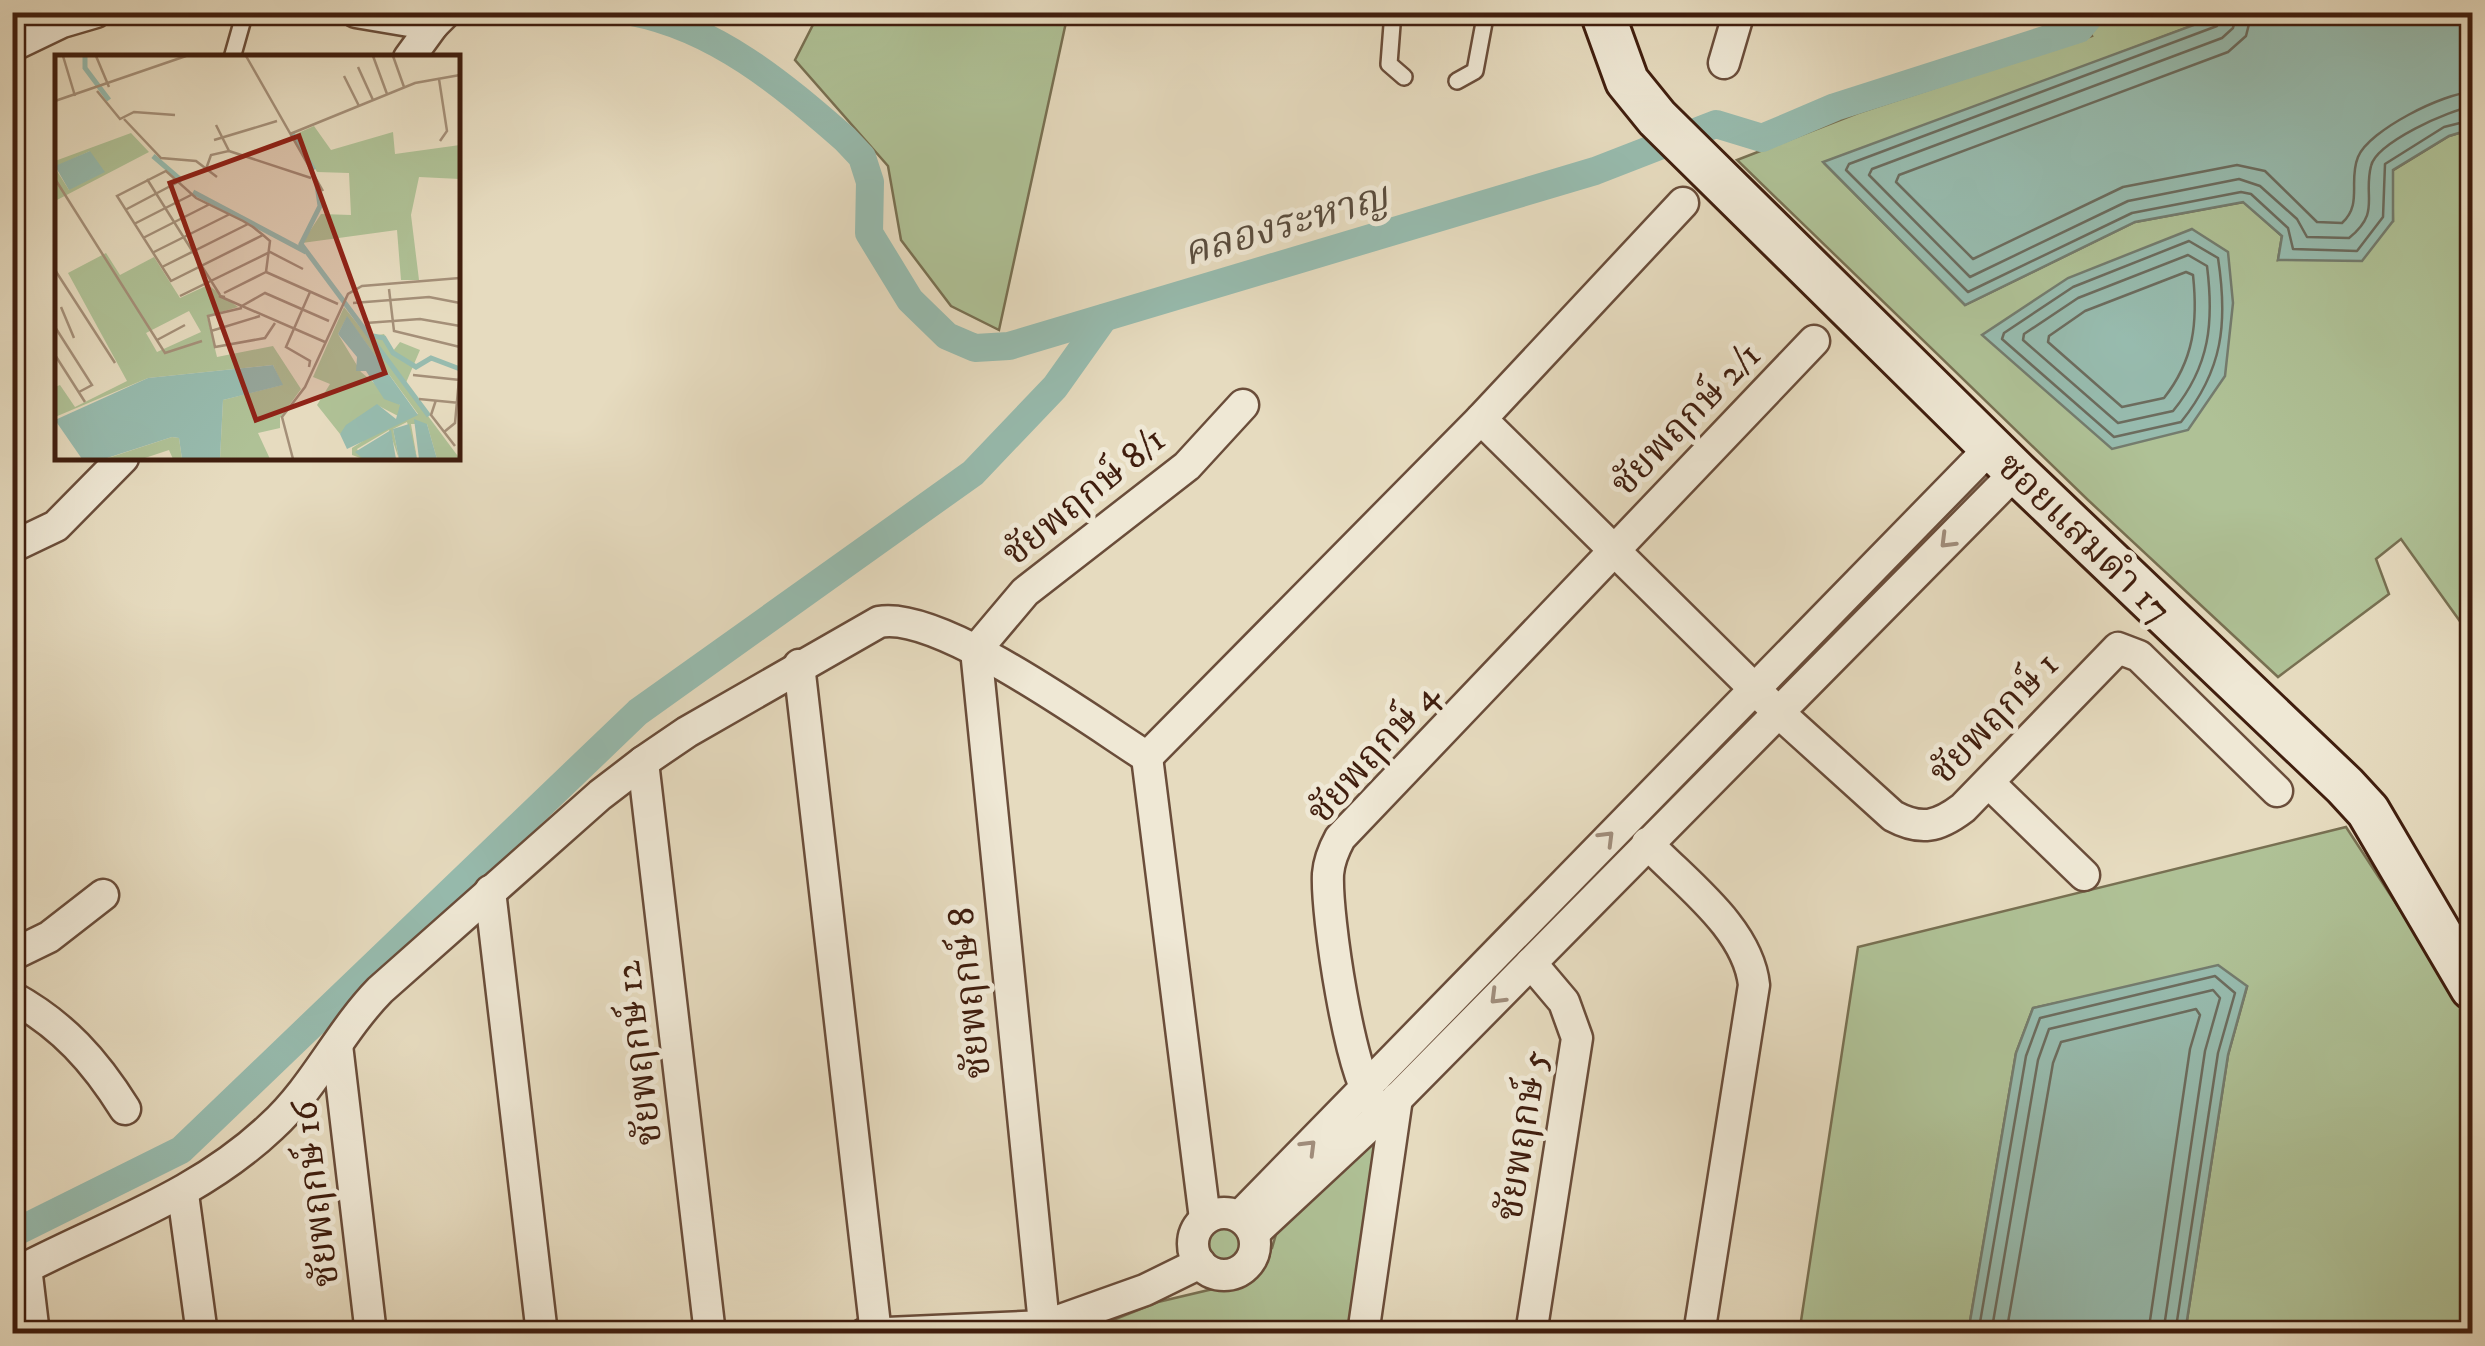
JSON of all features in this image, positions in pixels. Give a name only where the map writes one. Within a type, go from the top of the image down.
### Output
[{"type":"street","points":[[12,46],[62,22],[96,12]]},
{"type":"street","points":[[356,12],[440,19]]},
{"type":"street","name":"ซอยแสมดำ 17","points":[[1602,12],[1628,81],[1658,118],[2003,460],[2357,798],[2472,988]]},
{"type":"street","points":[[1724,63],[1739,12]]},
{"type":"street","points":[[411,55],[440,19]]},
{"type":"street","points":[[1148,757],[1481,419],[1682,202]]},
{"type":"street","name":"ชัยพฤกษ์ 2/1","points":[[1614,551],[1814,341]]},
{"type":"street","name":"ชัยพฤกษ์ 8/1","points":[[976,650],[1025,592],[1187,466],[1243,405]]},
{"type":"street","name":"ชัยพฤกษ์ 1","points":[[1481,419],[1778,711],[1893,816],[1908,824],[1928,827],[1944,822],[1989,783],[2118,648],[2139,656],[2277,790]]},
{"type":"street","points":[[12,547],[56,526],[120,460]]},
{"type":"street","points":[[1247,1225],[1531,963],[1647,843],[1755,688],[1840,597],[2003,460]]},
{"type":"street","points":[[1363,1334],[1381,1101],[1562,882],[1698,769],[1778,711],[1866,622],[2003,460]]},
{"type":"street","name":"ชัยพฤกษ์ 4","points":[[1381,1101],[1348,1033],[1328,876],[1332,854],[1340,838],[1614,551]]},
{"type":"street","points":[[1840,597],[1866,622]]},
{"type":"street","points":[[34,1334],[19,1271],[183,1194],[270,1129],[308,1088],[369,1001],[490,891],[643,762],[799,665],[879,622],[896,619],[917,623],[976,650],[1148,757]]},
{"type":"street","name":"ชัยพฤกษ์ 8","points":[[976,650],[1044,1330]]},
{"type":"street","points":[[799,665],[876,1333]]},
{"type":"street","points":[[1148,757],[1205,1219],[1194,1245],[1200,1264],[1218,1274],[1240,1271],[1253,1255],[1247,1225]]},
{"type":"street","name":"ชัยพฤกษ์ 12","points":[[643,762],[710,1334]]},
{"type":"street","points":[[1989,783],[2084,875]]},
{"type":"street","points":[[1647,843],[1742,944],[1752,966],[1754,985],[1699,1334]]},
{"type":"street","points":[[1562,882],[1585,906]]},
{"type":"street","points":[[490,891],[542,1334]]},
{"type":"street","points":[[12,955],[49,938],[103,895]]},
{"type":"street","name":"ชัยพฤกษ์ 5","points":[[1531,963],[1564,1002],[1577,1038],[1531,1334]]},
{"type":"street","points":[[12,997],[61,1028],[98,1066],[124,1109]]},
{"type":"street","name":"ชัยพฤกษ์ 16","points":[[337,1045],[371,1334]]},
{"type":"street","points":[[183,1194],[202,1334]]},
{"type":"street","points":[[1205,1219],[1216,1214],[1247,1225]]},
{"type":"street","points":[[864,1334],[1044,1330],[1200,1264]]},
{"type":"lane","points":[[233,55],[245,12]]},
{"type":"lane","points":[[1394,12],[1388,64],[1404,76]]},
{"type":"lane","points":[[1457,81],[1474,72],[1486,12]]},
{"type":"green space","points":[[819,13],[1068,13],[999,330],[951,306],[901,240],[888,166],[795,60]]},
{"type":"green space","points":[[2082,13],[2226,13],[1825,164],[1965,305],[2135,222],[2244,202],[2282,236],[2278,260],[2393,221],[2392,171],[2449,136],[2472,129],[2472,638],[2401,539],[2376,559],[2389,594],[2278,677],[2088,500],[1737,160],[1858,113],[2092,36]]},
{"type":"green space","points":[[2346,827],[2472,1020],[2472,1333],[2185,1333],[2228,1055],[2247,987],[2126,988],[2033,1008],[2016,1053],[1968,1333],[1799,1334],[1858,947]]},
{"type":"green space","points":[[1380,1133],[1352,1333],[1078,1334],[1158,1302],[1234,1284],[1272,1248],[1279,1224]]},
{"type":"green space","points":[[1226,1223],[1240,1229],[1246,1243],[1240,1257],[1226,1263],[1212,1257],[1206,1243],[1212,1229]]},
{"type":"water","points":[[2226,13],[2472,13],[2472,129],[2449,136],[2393,170],[2393,221],[2362,261],[2278,260],[2282,236],[2243,202],[2135,222],[1965,305],[1823,162]]},
{"type":"water","points":[[2192,229],[2228,252],[2233,303],[2225,376],[2188,430],[2112,449],[1982,335],[2068,278]]},
{"type":"water","points":[[2218,965],[2247,986],[2228,1055],[2185,1333],[1968,1333],[2016,1053],[2033,1008]]},
{"type":"waterway","name":"คลองระหาญ","points":[[12,18],[24,12]]},
{"type":"waterway","name":"คลองระหาญ","points":[[632,12],[663,20],[720,45],[772,79],[845,139],[862,157],[870,182],[869,233],[910,300],[947,336],[975,348],[1009,346],[1595,171],[1716,124],[1762,138],[1835,107],[2079,29],[2093,12]]},
{"type":"waterway","points":[[12,1234],[181,1150],[638,712],[973,473],[1055,387],[1104,318]]}]
